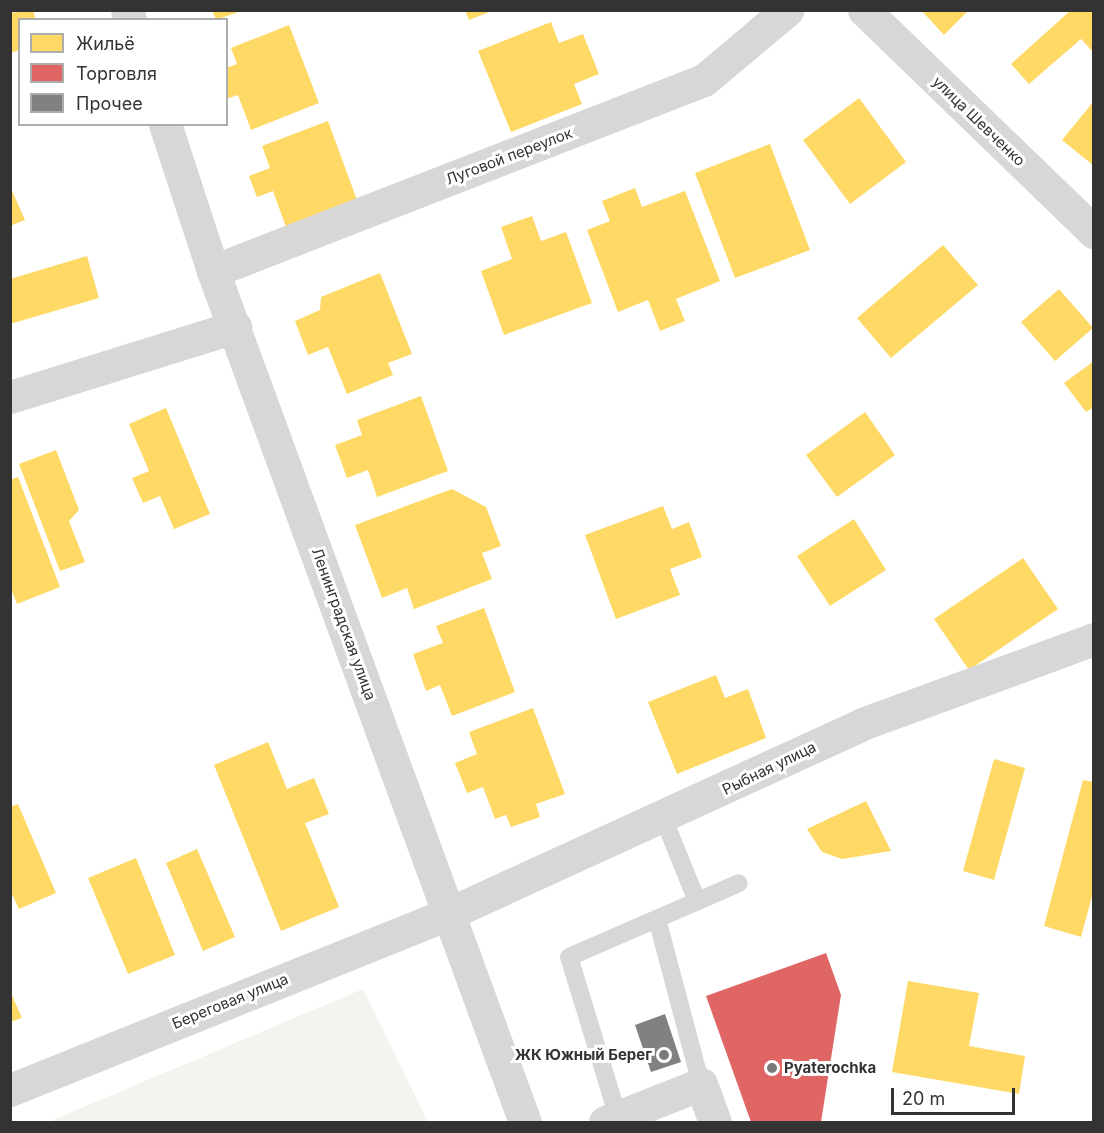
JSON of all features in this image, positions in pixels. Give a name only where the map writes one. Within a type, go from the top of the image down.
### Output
[{"type":"street","name":"Луговой переулок","points":[[213,271],[704,80],[787,10]]},
{"type":"street","name":"улица Шевченко","points":[[864,10],[1094,232]]},
{"type":"street","name":"Ленинградская улица","points":[[166,126],[213,271],[525,1122]]},
{"type":"street","points":[[10,397],[235,327]]},
{"type":"street","name":"Рыбная улица","points":[[450,913],[862,724],[1094,639]]},
{"type":"street","name":"Береговая улица","points":[[10,1090],[450,913]]},
{"type":"street","points":[[612,1120],[701,1084],[715,1122]]},
{"type":"lane","points":[[663,817],[697,901]]},
{"type":"lane","points":[[612,1120],[569,957],[739,882]]},
{"type":"lane","points":[[657,919],[701,1084]]},
{"type":"shaded area","points":[[363,989],[428,1122],[48,1122]]},
{"type":"building: Жильё","points":[[33,10],[35,18],[18,18],[18,51],[10,53],[10,13]]},
{"type":"building: Жильё","points":[[212,10],[241,10],[222,18],[215,18]]},
{"type":"building: Жильё","points":[[465,10],[492,10],[492,11],[469,20]]},
{"type":"building: Жильё","points":[[921,10],[969,10],[944,35]]},
{"type":"building: Жильё","points":[[1071,10],[1094,10],[1094,53],[1081,39],[1029,84],[1011,64]]},
{"type":"building: Жильё","points":[[551,22],[559,43],[583,34],[599,74],[574,84],[582,104],[511,132],[478,51]]},
{"type":"building: Жильё","points":[[289,25],[319,103],[251,130],[238,95],[228,98],[228,67],[237,64],[231,48]]},
{"type":"building: Жильё","points":[[859,98],[906,162],[850,204],[803,140]]},
{"type":"building: Жильё","points":[[1094,101],[1094,166],[1062,140]]},
{"type":"building: Жильё","points":[[328,121],[357,200],[286,227],[273,191],[257,197],[249,176],[270,168],[262,146]]},
{"type":"building: Жильё","points":[[770,144],[810,250],[735,278],[695,173]]},
{"type":"building: Жильё","points":[[10,186],[25,220],[10,226]]},
{"type":"building: Жильё","points":[[635,188],[642,207],[685,191],[720,281],[676,299],[685,321],[660,331],[648,300],[618,312],[587,230],[610,221],[602,201]]},
{"type":"building: Жильё","points":[[532,216],[541,241],[566,232],[592,303],[504,335],[481,271],[512,259],[501,227]]},
{"type":"building: Жильё","points":[[943,245],[978,285],[891,358],[857,318]]},
{"type":"building: Жильё","points":[[87,256],[99,298],[10,324],[10,279]]},
{"type":"building: Жильё","points":[[380,273],[412,354],[388,363],[393,375],[347,394],[328,347],[308,355],[295,321],[320,310],[321,297]]},
{"type":"building: Жильё","points":[[1059,289],[1093,328],[1055,361],[1021,322]]},
{"type":"building: Жильё","points":[[1094,361],[1094,407],[1086,412],[1064,383]]},
{"type":"building: Жильё","points":[[421,396],[448,471],[377,497],[368,470],[347,478],[335,445],[362,435],[357,420]]},
{"type":"building: Жильё","points":[[166,408],[210,514],[174,529],[160,496],[143,503],[132,478],[149,471],[129,424]]},
{"type":"building: Жильё","points":[[865,412],[895,455],[837,497],[806,455]]},
{"type":"building: Жильё","points":[[56,450],[79,510],[69,521],[85,562],[60,571],[19,464]]},
{"type":"building: Жильё","points":[[18,477],[60,587],[17,604],[10,586],[10,480]]},
{"type":"building: Жильё","points":[[452,489],[486,507],[501,546],[482,553],[492,579],[414,609],[407,588],[382,598],[355,525]]},
{"type":"building: Жильё","points":[[663,506],[672,529],[689,522],[702,557],[670,569],[680,595],[616,619],[585,535]]},
{"type":"building: Жильё","points":[[854,519],[886,570],[830,606],[797,556]]},
{"type":"building: Жильё","points":[[1023,558],[1058,609],[969,670],[934,619]]},
{"type":"building: Жильё","points":[[484,608],[515,692],[452,716],[440,685],[426,691],[413,654],[443,643],[436,626]]},
{"type":"building: Жильё","points":[[716,675],[725,698],[748,689],[766,738],[677,774],[648,702]]},
{"type":"building: Жильё","points":[[533,708],[565,794],[536,804],[540,817],[511,827],[506,815],[495,819],[483,787],[467,793],[455,763],[477,754],[469,732]]},
{"type":"building: Жильё","points":[[268,742],[287,789],[314,778],[329,814],[305,823],[339,907],[281,931],[214,765]]},
{"type":"building: Жильё","points":[[994,759],[1025,768],[994,880],[963,871]]},
{"type":"building: Жильё","points":[[1083,780],[1094,782],[1094,889],[1081,937],[1044,926]]},
{"type":"building: Жильё","points":[[866,801],[891,851],[842,859],[822,852],[807,829]]},
{"type":"building: Жильё","points":[[18,804],[56,893],[19,909],[10,890],[10,807]]},
{"type":"building: Жильё","points":[[197,849],[235,937],[203,951],[166,863]]},
{"type":"building: Жильё","points":[[136,858],[175,955],[128,974],[88,878]]},
{"type":"building: Жильё","points":[[908,981],[979,993],[969,1046],[1025,1056],[1019,1094],[892,1072]]},
{"type":"building: Жильё","points":[[10,991],[22,1018],[10,1022]]},
{"type":"building: Торговля","points":[[826,953],[841,995],[821,1122],[751,1122],[706,996]]},
{"type":"building: Прочее","points":[[665,1014],[681,1062],[651,1072],[635,1025]]},
{"type":"place","name":"ЖК Южный Берег","points":[[664,1055]]},
{"type":"place","name":"Pyaterochka","points":[[772,1068]]}]
